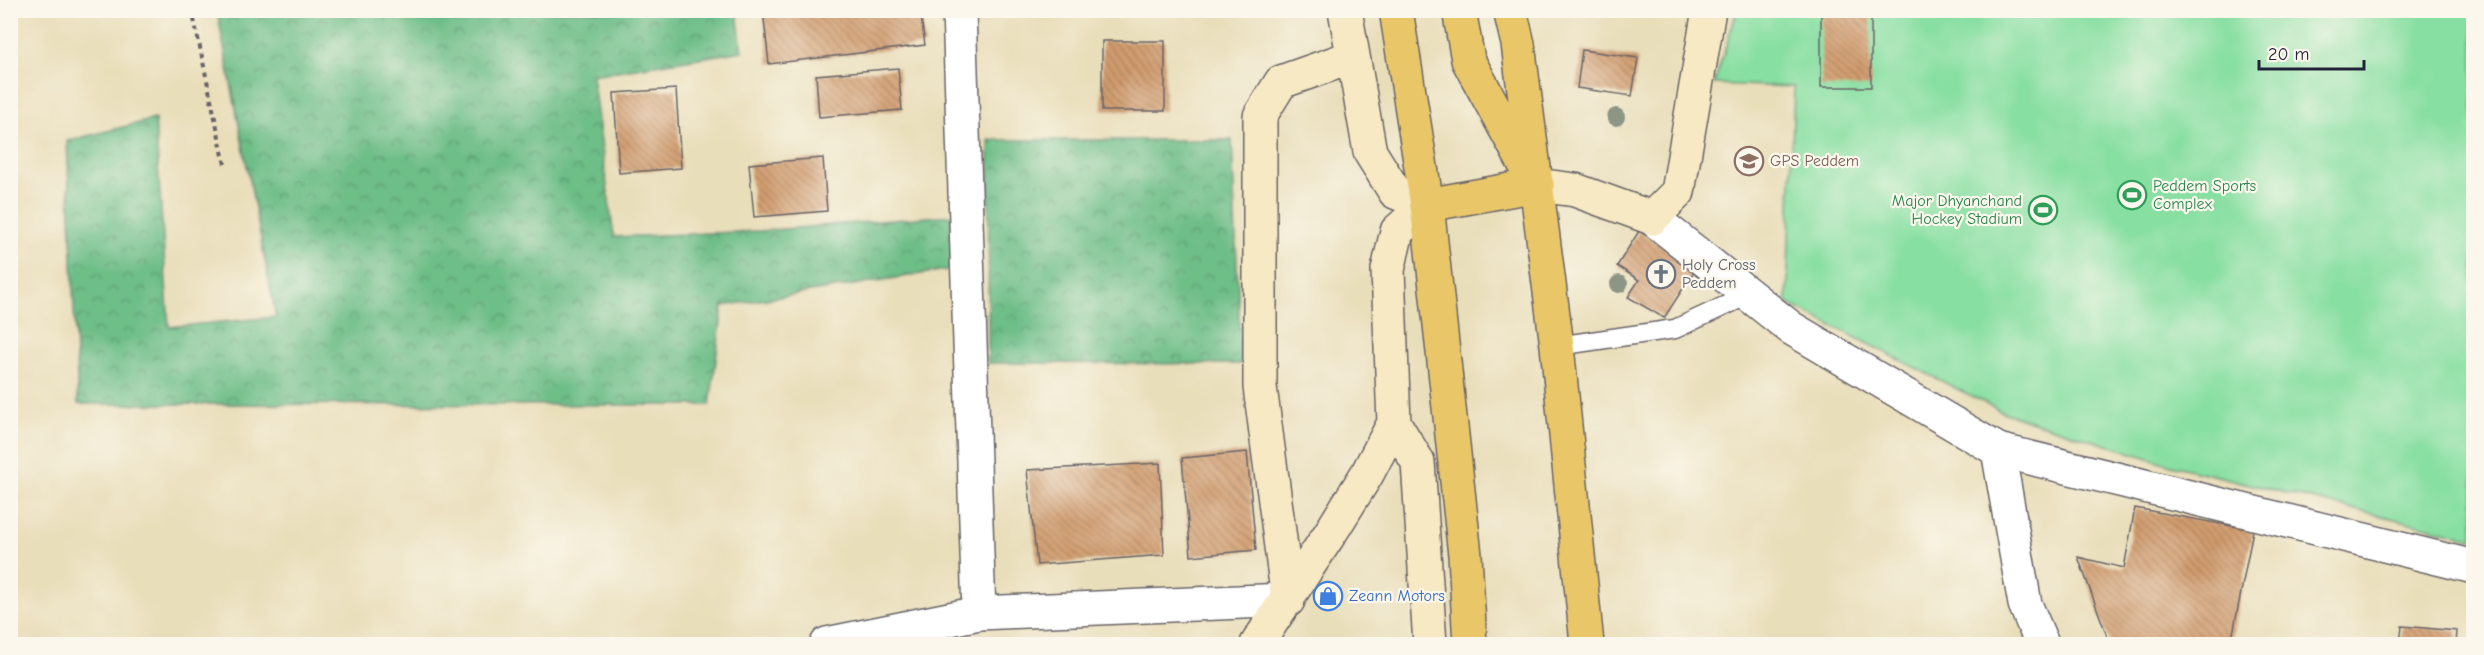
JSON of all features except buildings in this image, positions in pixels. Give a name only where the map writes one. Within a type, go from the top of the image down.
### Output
[{"type":"highway","points":[[1396,10],[1427,205],[1465,555],[1470,645]]},
{"type":"highway","points":[[1460,10],[1468,60],[1537,185]]},
{"type":"highway","points":[[1510,10],[1518,44],[1557,346],[1587,645]]},
{"type":"highway","points":[[1427,205],[1537,185]]},
{"type":"street","points":[[959,10],[979,613]]},
{"type":"street","points":[[1345,10],[1370,152],[1395,192],[1427,205],[1397,231],[1388,270],[1394,423],[1418,462],[1430,645]]},
{"type":"street","points":[[1652,218],[1678,192],[1710,10]]},
{"type":"street","points":[[1288,600],[1260,387],[1260,116],[1281,82],[1352,57]]},
{"type":"street","points":[[1537,185],[1575,190],[1652,218],[1791,328],[1998,450],[2474,567]]},
{"type":"street","points":[[1257,645],[1367,474],[1394,423]]},
{"type":"street","points":[[1998,450],[2025,604],[2042,645]]},
{"type":"street","points":[[827,645],[979,613],[1288,600]]},
{"type":"lane","points":[[1557,346],[1675,329],[1748,295]]},
{"type":"path","points":[[192,10],[225,165]]},
{"type":"green space","points":[[217,11],[737,11],[742,51],[592,75],[614,237],[760,231],[951,215],[951,269],[723,306],[710,405],[78,404],[67,141],[155,119],[169,327],[276,317]]},
{"type":"green space","name":"Peddem Sports Complex","points":[[1737,11],[2473,11],[2473,538],[2171,465],[2005,413],[1787,303],[1794,87],[1714,84]]},
{"type":"green space","points":[[989,140],[1232,140],[1241,364],[988,363]]},
{"type":"place","name":"GPS Peddem","points":[[1749,161]]},
{"type":"place","name":"Peddem Sports Complex","points":[[2132,195]]},
{"type":"place","name":"Major Dhyanchand Hockey Stadium","points":[[2043,210]]},
{"type":"place","name":"Holy Cross Peddem","points":[[1661,274]]},
{"type":"place","name":"Zeann Motors","points":[[1328,596]]}]
